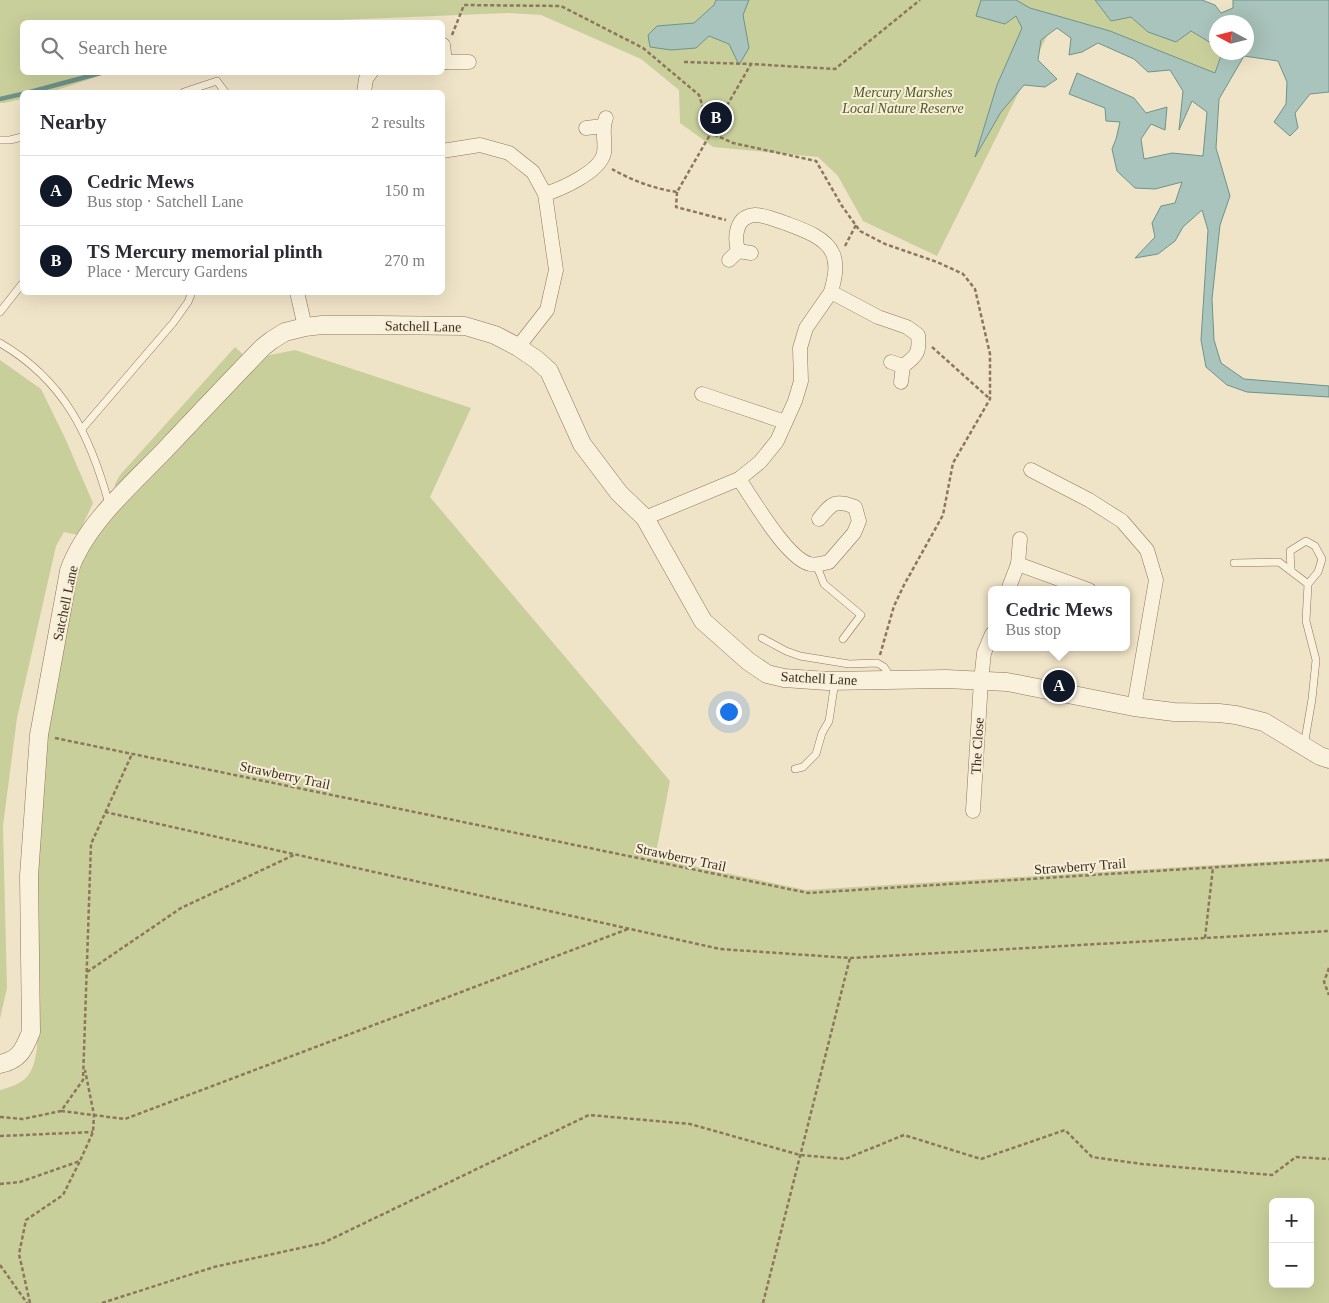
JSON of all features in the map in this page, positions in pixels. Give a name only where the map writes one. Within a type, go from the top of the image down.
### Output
[{"type":"street","points":[[445,56],[469,62]]},
{"type":"street","points":[[364,90],[369,75]]},
{"type":"street","points":[[545,194],[561,189],[587,173],[599,162],[604,153],[604,122],[586,128]]},
{"type":"street","points":[[445,151],[480,144],[509,153],[533,172],[545,194],[556,270],[546,310],[518,348]]},
{"type":"street","points":[[645,518],[739,479],[760,462],[777,441],[795,401],[801,381],[800,348],[806,328],[830,292],[835,275],[833,254],[820,238],[762,216],[750,216],[739,224],[736,235],[739,254]]},
{"type":"street","points":[[830,292],[878,317],[907,327],[918,335],[920,346],[915,357],[897,364],[901,382]]},
{"type":"street","points":[[298,295],[305,327]]},
{"type":"street","name":"Satchell Lane","points":[[0,1064],[22,1053],[31,1032],[29,876],[39,734],[69,572],[80,547],[110,507],[272,340],[285,332],[305,327],[331,325],[458,325],[495,335],[537,360],[549,371],[582,444],[619,493],[645,518],[703,621],[748,661],[767,674],[794,679],[835,681],[946,679],[1007,682],[1134,707],[1174,712],[1247,716],[1264,722],[1329,759]]},
{"type":"street","points":[[702,394],[785,422]]},
{"type":"street","points":[[1031,470],[1088,500],[1122,521],[1147,550],[1156,580],[1134,707]]},
{"type":"street","points":[[739,479],[779,538],[800,560],[812,565],[829,562],[854,533],[859,520],[855,507],[843,502],[830,505],[818,519]]},
{"type":"street","points":[[1010,586],[1018,564],[1020,538]]},
{"type":"street","points":[[1018,564],[1079,586]]},
{"type":"street","name":"The Close","points":[[973,811],[981,681],[984,653],[988,644]]},
{"type":"lane","points":[[190,90],[217,81],[224,90]]},
{"type":"lane","points":[[1,141],[20,137]]},
{"type":"lane","points":[[0,312],[20,287]]},
{"type":"lane","points":[[82,429],[173,323],[191,295]]},
{"type":"lane","points":[[0,343],[19,354],[37,369],[60,394],[82,429],[98,466],[110,507]]},
{"type":"lane","points":[[1291,569],[1290,551],[1306,541],[1315,546],[1322,559],[1318,572],[1308,584],[1306,621],[1316,660],[1304,746]]},
{"type":"lane","points":[[1234,563],[1279,562],[1291,569],[1308,584]]},
{"type":"lane","points":[[816,564],[824,584],[861,615],[843,639]]},
{"type":"lane","points":[[762,638],[800,656],[849,664],[877,663],[884,667],[892,680]]},
{"type":"lane","points":[[795,769],[803,767],[816,754],[822,733],[829,721],[835,681]]},
{"type":"path","points":[[684,62],[835,68],[920,0]]},
{"type":"path","points":[[445,53],[464,5],[561,6],[643,48],[699,95],[711,134]]},
{"type":"path","points":[[739,224],[676,207],[677,192],[750,64]]},
{"type":"path","points":[[599,162],[644,183],[677,192]]},
{"type":"path","points":[[918,335],[990,399]]},
{"type":"path","name":"Strawberry Trail","points":[[39,734],[808,893],[1329,860]]},
{"type":"path","points":[[62,1111],[83,1080],[91,844],[132,754]]},
{"type":"path","points":[[105,812],[720,949],[850,958],[1329,931]]},
{"type":"path","points":[[87,972],[181,908],[295,854]]},
{"type":"path","points":[[1205,938],[1213,867]]},
{"type":"path","points":[[0,1117],[23,1119],[62,1111],[125,1119],[629,928]]},
{"type":"path","points":[[763,1303],[850,958]]},
{"type":"path","points":[[1329,968],[1324,982],[1329,995]]},
{"type":"path","points":[[28,1303],[19,1254],[26,1220],[63,1195],[93,1132],[94,1115],[84,1064]]},
{"type":"path","points":[[102,1303],[214,1267],[323,1243],[589,1115],[690,1124],[800,1155],[845,1159],[904,1135],[981,1159],[1065,1130],[1092,1157],[1142,1164],[1272,1175],[1296,1157],[1329,1160]]},
{"type":"path","points":[[0,1136],[93,1132]]},
{"type":"path","points":[[0,1184],[20,1182],[80,1161]]},
{"type":"path","points":[[0,1265],[28,1303]]},
{"type":"green space","name":"Mercury Marshes Local Nature Reserve","points":[[0,0],[1095,0],[1111,21],[1131,17],[1148,32],[1191,31],[1209,42],[1209,60],[1220,60],[1215,73],[1110,31],[1057,16],[937,256],[863,221],[838,176],[818,157],[713,147],[680,123],[679,90],[641,59],[541,15],[508,13],[338,20],[20,20],[20,75],[102,75],[57,90],[20,90],[20,99],[0,103]]},
{"type":"green space","points":[[235,347],[250,361],[255,358],[295,350],[471,408],[430,497],[670,781],[655,858],[806,890],[1329,858],[1329,1303],[0,1303],[0,1090],[23,1081],[31,1071],[37,1048],[34,879],[46,731],[80,561],[114,502],[115,484],[120,475]]},
{"type":"green space","points":[[0,360],[41,389],[65,438],[93,503],[78,535],[64,532],[56,546],[17,718],[3,826],[7,988],[0,1019]]},
{"type":"water","points":[[716,0],[749,0],[743,15],[749,48],[739,65],[729,44],[709,36],[696,48],[671,50],[650,47],[648,35],[657,26],[694,23],[714,5]]},
{"type":"water","points":[[981,0],[1016,0],[1030,8],[1110,31],[1215,73],[1220,60],[1242,60],[1219,99],[1216,148],[1230,196],[1220,225],[1212,299],[1214,340],[1221,363],[1244,379],[1329,386],[1329,397],[1247,392],[1227,385],[1206,367],[1201,340],[1208,230],[1202,210],[1183,227],[1175,241],[1158,254],[1135,258],[1155,237],[1152,223],[1161,206],[1175,203],[1182,182],[1155,189],[1135,188],[1117,171],[1112,149],[1120,122],[1106,121],[1105,108],[1069,94],[1077,73],[1134,98],[1146,113],[1167,107],[1165,130],[1151,124],[1141,139],[1144,159],[1172,153],[1203,156],[1207,112],[1192,101],[1179,130],[1183,91],[1170,70],[1148,72],[1134,59],[1098,43],[1082,52],[1069,55],[1071,38],[1057,28],[1041,40],[1038,60],[1057,79],[1045,87],[1024,85],[1001,112],[975,157],[997,85],[1022,28],[1016,16],[1005,24],[976,16]]},
{"type":"water","points":[[1095,0],[1202,0],[1215,5],[1221,13],[1233,8],[1233,0],[1329,0],[1329,92],[1310,94],[1295,113],[1298,128],[1290,136],[1274,122],[1286,104],[1287,82],[1278,61],[1254,57],[1254,15],[1209,15],[1209,42],[1191,31],[1176,42],[1148,32],[1131,17],[1111,21]]},
{"type":"waterway","points":[[37,90],[93,75]]},
{"type":"waterway","points":[[0,99],[20,94]]},
{"type":"place","name":"TS Mercury memorial plinth","points":[[716,118]]},
{"type":"place","name":"Cedric Mews","points":[[1059,686]]}]
